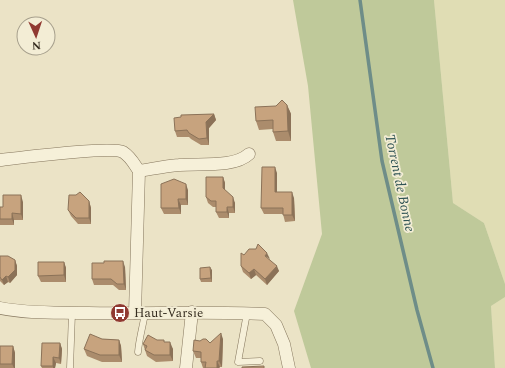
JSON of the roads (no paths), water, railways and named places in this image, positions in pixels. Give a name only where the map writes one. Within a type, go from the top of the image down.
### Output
[{"type":"street","points":[[0,160],[95,151],[122,151],[132,160],[139,171],[140,313]]},
{"type":"street","points":[[139,171],[178,165],[231,162],[244,159],[249,154]]},
{"type":"street","points":[[0,308],[22,311],[72,313],[192,312],[265,314],[276,325],[284,344],[289,368]]},
{"type":"street","points":[[186,368],[192,312]]},
{"type":"lane","points":[[70,368],[72,313]]},
{"type":"lane","points":[[138,352],[139,338],[144,326],[140,313]]},
{"type":"lane","points":[[247,313],[238,362],[260,361]]},
{"type":"waterway","name":"Torrent de Bonne","points":[[360,0],[382,161],[417,310],[433,368]]},
{"type":"place","name":"Haut-Varsie","points":[[120,313]]}]
